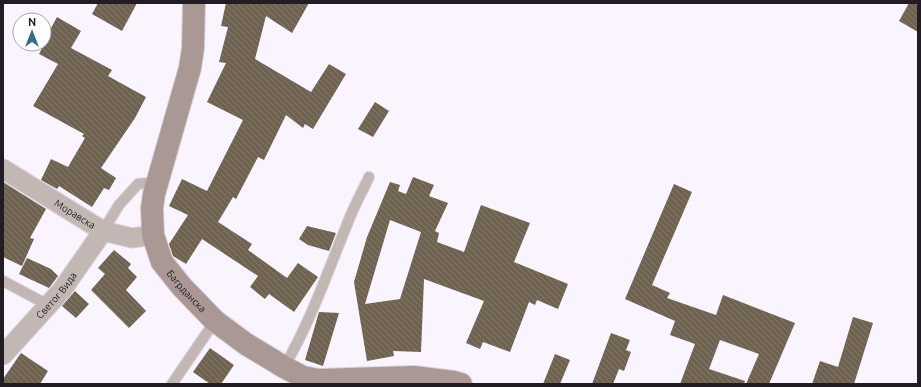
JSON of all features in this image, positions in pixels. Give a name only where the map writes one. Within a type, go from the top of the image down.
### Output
[{"type":"street","name":"Багрданска","points":[[194,3],[193,48],[190,68],[156,182],[152,208],[153,234],[162,262],[182,287],[215,321],[246,344],[303,377],[319,382],[414,377],[461,384]]},
{"type":"street","name":"Моравска","points":[[3,169],[102,231],[132,238],[153,234]]},
{"type":"street","name":"Светог Вида","points":[[3,355],[62,290],[94,245],[102,231]]},
{"type":"lane","points":[[284,367],[296,346],[318,297],[349,220],[369,177]]},
{"type":"lane","points":[[102,231],[119,205],[138,184],[156,182]]},
{"type":"lane","points":[[3,281],[48,305]]},
{"type":"lane","points":[[172,384],[215,321]]},
{"type":"building","points":[[98,3],[137,3],[122,31],[92,14]]},
{"type":"building","points":[[226,3],[309,3],[292,33],[266,16],[255,59],[311,92],[329,64],[346,74],[313,129],[305,124],[303,128],[286,115],[264,160],[258,157],[236,199],[233,197],[218,222],[252,244],[248,250],[287,278],[298,263],[318,277],[294,312],[269,294],[265,299],[250,287],[258,276],[202,239],[186,264],[173,256],[169,244],[188,215],[169,206],[182,179],[207,191],[243,120],[207,102],[226,63],[219,62],[228,27],[221,26]]},
{"type":"building","points":[[909,3],[918,3],[918,32],[899,21]]},
{"type":"building","points":[[57,17],[81,31],[71,48],[112,70],[108,76],[146,97],[135,118],[101,168],[116,178],[109,190],[104,188],[92,207],[59,186],[57,189],[41,180],[51,159],[68,167],[85,138],[82,136],[84,134],[33,106],[58,64],[39,54],[40,52],[52,52],[52,26]]},
{"type":"building","points":[[375,102],[389,111],[373,137],[358,129]]},
{"type":"building","points":[[413,177],[434,185],[429,196],[448,203],[435,231],[439,233],[437,242],[464,252],[481,205],[530,223],[514,262],[568,284],[558,309],[537,300],[535,305],[529,302],[510,352],[483,342],[480,349],[466,343],[484,301],[424,279],[421,352],[393,351],[394,356],[367,361],[354,282],[367,237],[390,182],[400,185],[398,191],[406,194]],"holes":[[[390,220],[421,232],[400,299],[365,304]]]},
{"type":"building","points":[[3,182],[46,209],[30,238],[34,239],[22,266],[3,257]]},
{"type":"building","points":[[674,184],[692,192],[652,285],[670,293],[667,298],[716,315],[723,295],[795,323],[769,384],[746,384],[759,354],[720,340],[709,369],[745,381],[744,384],[680,384],[695,344],[670,335],[675,321],[625,299]]},
{"type":"building","points":[[307,226],[336,233],[329,251],[308,245],[299,239]]},
{"type":"building","points":[[114,250],[131,264],[128,268],[137,277],[126,290],[146,311],[129,328],[91,290],[105,274],[98,268]]},
{"type":"building","points":[[27,258],[51,269],[58,276],[49,288],[19,274]]},
{"type":"building","points":[[75,291],[89,304],[76,318],[62,306]]},
{"type":"building","points":[[319,312],[339,313],[323,366],[305,360]]},
{"type":"building","points":[[853,317],[873,323],[854,384],[812,384],[820,361],[838,367]]},
{"type":"building","points":[[611,333],[630,340],[626,350],[631,352],[624,371],[619,369],[613,384],[592,384]]},
{"type":"building","points":[[210,348],[234,365],[221,384],[210,384],[193,372]]},
{"type":"building","points":[[21,353],[48,371],[40,384],[3,384],[3,379]]},
{"type":"building","points":[[555,354],[570,360],[560,384],[543,384]]}]
